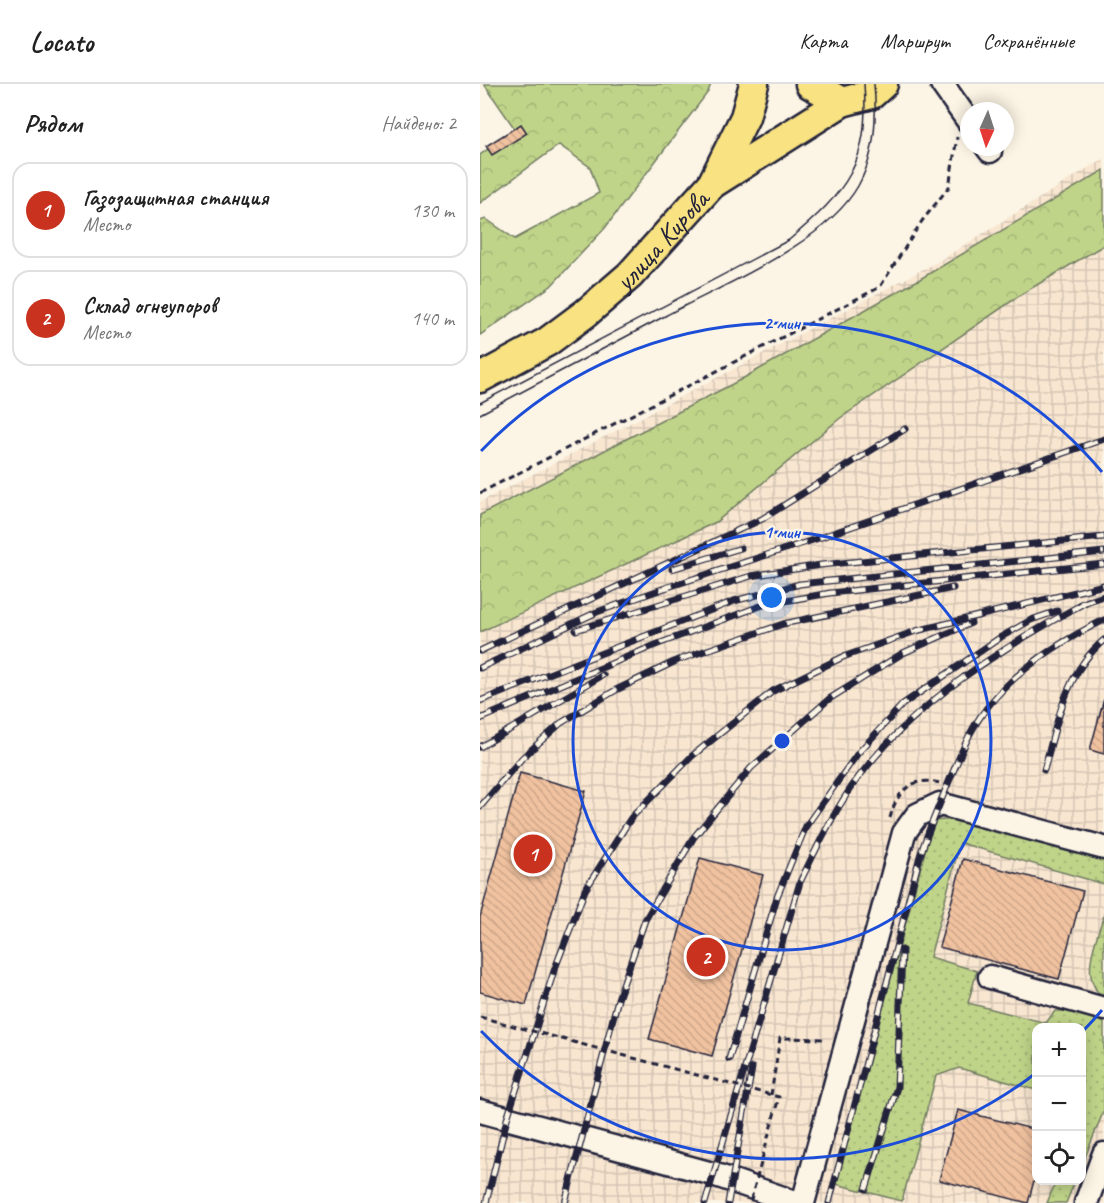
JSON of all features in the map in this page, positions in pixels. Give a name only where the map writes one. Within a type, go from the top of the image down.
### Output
[{"type":"main road","points":[[712,184],[745,117],[754,84]]},
{"type":"main road","points":[[810,84],[842,102]]},
{"type":"main road","name":"улица Кирова","points":[[480,378],[547,342],[586,314],[630,275],[712,184],[842,102],[872,94],[883,84]]},
{"type":"lane","points":[[942,84],[960,110]]},
{"type":"lane","points":[[803,1203],[904,833],[917,815],[940,804],[1104,848]]},
{"type":"lane","points":[[990,977],[1104,1009]]},
{"type":"lane","points":[[480,1111],[713,1174],[797,1203]]},
{"type":"lane","points":[[1086,1203],[1104,1154]]},
{"type":"path","points":[[480,493],[880,287],[921,221],[949,187],[960,139]]},
{"type":"path","points":[[480,1017],[779,1097],[750,1203]]},
{"type":"path","points":[[771,1095],[780,1038],[826,1039]]},
{"type":"shaded area","points":[[1104,158],[1104,1203],[480,1203],[480,502],[939,261]]},
{"type":"green space","points":[[484,84],[711,84],[708,92],[605,228],[551,286],[480,335],[480,221],[486,219],[515,239],[599,193],[590,167],[559,145],[480,203],[480,155],[515,129]]},
{"type":"green space","points":[[1104,170],[1104,245],[1025,292],[839,419],[716,522],[480,632],[480,515],[740,380],[920,279]]},
{"type":"green space","points":[[958,819],[1104,859],[1104,884],[960,843],[930,957],[977,971],[968,1003],[1046,1023],[1032,1023],[1032,1089],[959,1068],[936,1076],[902,1201],[836,1184],[933,821]]},
{"type":"green space","points":[[1104,914],[1104,999],[1096,990],[1090,970]]},
{"type":"green space","points":[[1055,1011],[1065,1011],[1104,1021],[1104,1110],[1086,1155],[1086,1023],[1046,1023]]},
{"type":"green space","points":[[1054,1185],[1073,1185],[1066,1203],[1047,1203]]},
{"type":"building","points":[[521,124],[527,133],[492,155],[486,146]]},
{"type":"building","points":[[1104,699],[1104,754],[1090,750]]},
{"type":"building","points":[[520,773],[586,791],[526,1005],[480,992],[480,917]]},
{"type":"building","points":[[700,858],[763,875],[712,1056],[649,1039]]},
{"type":"building","points":[[963,859],[1083,891],[1059,979],[939,947]]},
{"type":"building","points":[[958,1110],[1032,1129],[1033,1185],[1028,1203],[939,1180]]},
{"type":"tram line","points":[[480,403],[789,240],[826,206],[840,190],[850,173],[863,135],[864,84]]},
{"type":"tram line","points":[[480,414],[743,277],[798,244],[822,226],[843,207],[864,174],[874,136],[874,84]]},
{"type":"railway","points":[[480,651],[762,519],[905,429]]},
{"type":"railway","points":[[480,668],[597,612],[1104,439]]},
{"type":"railway","points":[[576,630],[751,576],[821,565],[1104,537]]},
{"type":"railway","points":[[672,569],[741,548]]},
{"type":"railway","points":[[480,701],[734,601],[800,584],[1104,552]]},
{"type":"railway","points":[[480,719],[658,644],[763,605],[830,593],[1104,564]]},
{"type":"railway","points":[[486,1203],[507,1119],[554,971],[585,890],[631,818],[692,756],[773,691],[843,657],[916,631],[1104,585]]},
{"type":"railway","points":[[480,807],[522,758],[561,723],[616,690],[678,660],[783,624],[953,588]]},
{"type":"railway","points":[[1080,604],[1104,596]]},
{"type":"railway","points":[[705,1203],[800,882],[841,803],[858,778],[882,750],[934,700],[1024,637],[1088,601]]},
{"type":"railway","points":[[729,1059],[777,897],[806,826],[858,753],[903,704],[1001,637],[1031,620],[1057,611]]},
{"type":"railway","points":[[829,1203],[920,856],[967,740],[981,715],[995,698],[1028,667],[1065,641],[1104,620]]},
{"type":"railway","points":[[565,1203],[618,999],[645,920],[694,837],[751,768],[829,699],[903,653],[971,623]]},
{"type":"railway","points":[[1044,770],[1058,717],[1071,683],[1091,653],[1104,640]]},
{"type":"railway","points":[[480,747],[603,675]]},
{"type":"railway","points":[[866,1189],[897,1087],[902,950]]},
{"type":"railway","points":[[728,1203],[752,1068]]},
{"type":"place","name":"Газозащитная станция","points":[[533,854]]},
{"type":"place","name":"Склад огнеупоров","points":[[706,957]]}]
